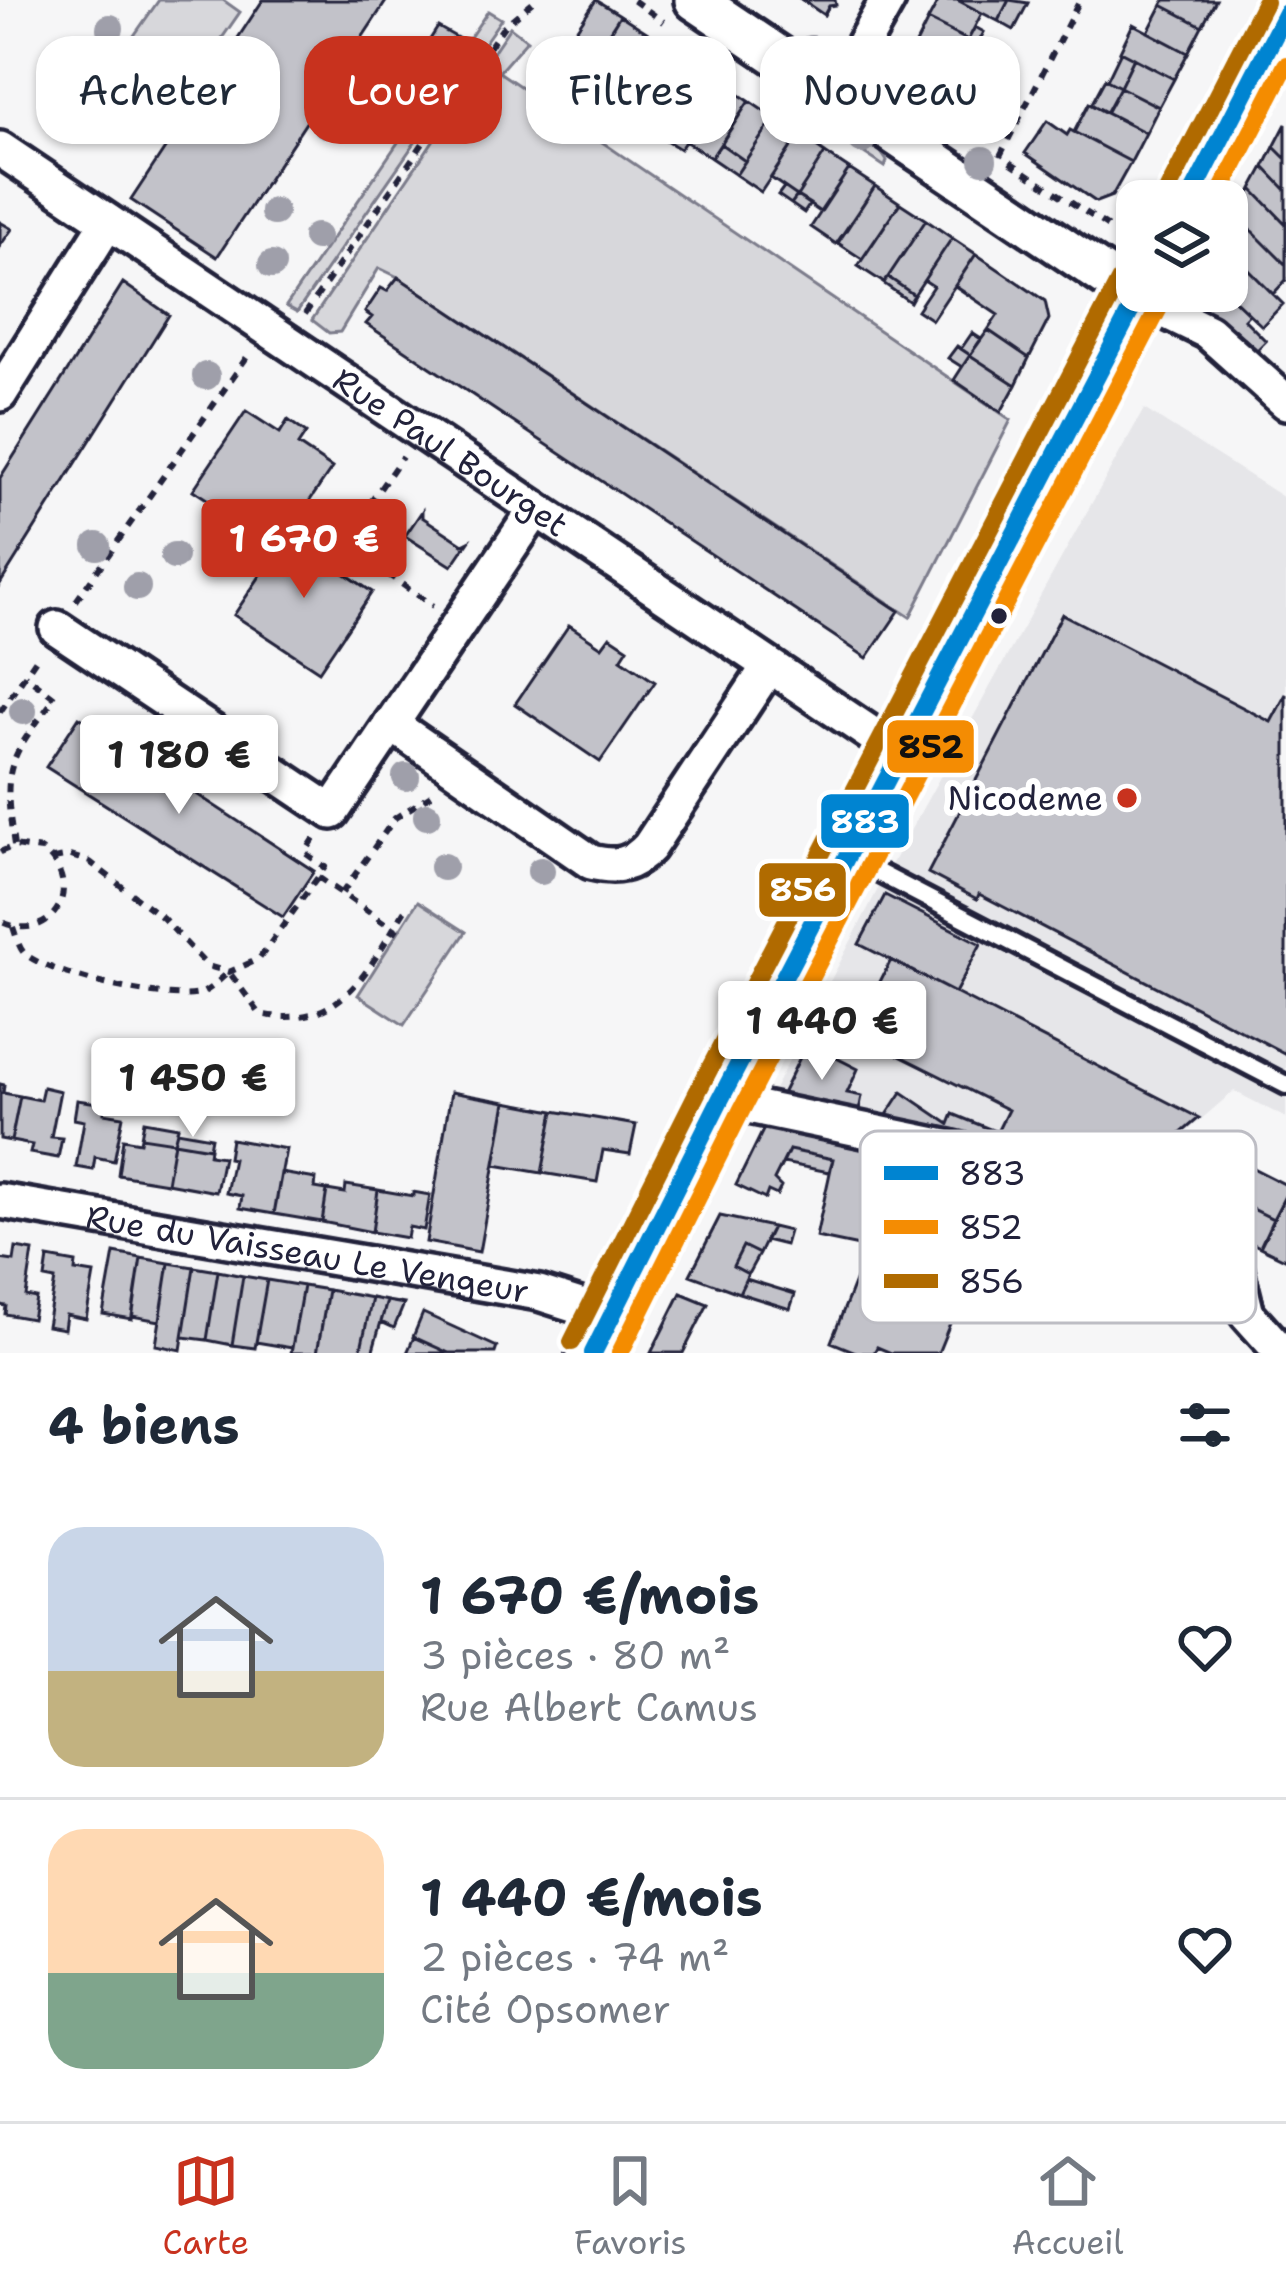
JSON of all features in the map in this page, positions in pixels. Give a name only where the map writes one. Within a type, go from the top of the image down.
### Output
[{"type":"main road","points":[[1200,180],[1286,13]]},
{"type":"main road","points":[[602,1335],[1131,312]]},
{"type":"street","points":[[695,0],[760,44]]},
{"type":"street","points":[[868,36],[888,0]]},
{"type":"street","points":[[911,144],[1116,278]]},
{"type":"street","name":"Rue Paul Bourget","points":[[0,149],[901,754]]},
{"type":"street","points":[[0,394],[109,222]]},
{"type":"street","points":[[1172,312],[1208,332],[1286,402]]},
{"type":"street","points":[[57,628],[332,812],[536,509]]},
{"type":"street","points":[[391,724],[591,862],[618,866],[630,863],[649,847],[769,666]]},
{"type":"street","points":[[720,1100],[869,1131]]},
{"type":"street","name":"Rue du Vaisseau Le Vengeur","points":[[0,1202],[539,1293],[602,1335]]},
{"type":"street","points":[[1254,1323],[1282,1353]]},
{"type":"lane","points":[[847,856],[1286,1085]]},
{"type":"path","points":[[0,712],[57,628],[505,26],[535,0]]},
{"type":"path","points":[[1000,156],[1080,0]]},
{"type":"path","points":[[419,431],[341,545],[458,624]]},
{"type":"path","points":[[14,846],[7,774],[15,749],[55,698],[25,675]]},
{"type":"path","points":[[342,893],[395,818],[464,774]]},
{"type":"path","points":[[13,927],[25,954],[53,968],[132,990],[168,996],[202,993],[230,972],[259,959],[318,877],[325,867],[305,853],[332,812]]},
{"type":"path","points":[[0,852],[28,846],[53,859],[71,856],[90,862],[163,918],[208,966],[230,972],[260,1014],[292,1018],[330,1007],[352,993],[408,905]]},
{"type":"path","points":[[0,922],[33,927],[56,912],[64,885],[53,859]]},
{"type":"path","points":[[318,877],[396,930]]},
{"type":"shaded area","points":[[159,0],[223,0],[240,12],[223,36],[134,36]]},
{"type":"shaded area","points":[[488,11],[501,19],[489,36],[471,36]]},
{"type":"shaded area","points":[[510,27],[526,41],[502,69],[502,39]]},
{"type":"shaded area","points":[[502,74],[526,90],[526,144],[605,144],[1011,420],[910,617],[398,277],[379,268],[340,332],[329,333],[312,320],[431,144],[502,144]]},
{"type":"shaded area","points":[[397,144],[414,144],[297,312],[286,306]]},
{"type":"shaded area","points":[[859,144],[875,144],[887,161],[885,167],[861,151]]},
{"type":"shaded area","points":[[1144,409],[1286,499],[1286,1118],[1234,1091],[1187,1131],[895,1131],[767,1103],[879,887]]},
{"type":"shaded area","points":[[418,901],[466,932],[404,1025],[358,995]]},
{"type":"building","points":[[263,0],[387,0],[363,36],[304,36],[304,125],[217,257],[131,200],[168,144],[280,144],[280,36],[239,36]]},
{"type":"building","points":[[596,0],[620,15],[606,36],[572,36]]},
{"type":"building","points":[[802,0],[835,0],[836,5],[829,6],[824,15]]},
{"type":"building","points":[[939,0],[957,0],[982,13],[970,36],[928,20]]},
{"type":"building","points":[[957,0],[1009,0],[998,21]]},
{"type":"building","points":[[1009,0],[1028,3],[1014,30],[998,21]]},
{"type":"building","points":[[1165,0],[1216,0],[1202,26],[1162,5]]},
{"type":"building","points":[[1162,5],[1202,26],[1188,53],[1148,32]]},
{"type":"building","points":[[620,15],[648,33],[646,36],[607,36]]},
{"type":"building","points":[[928,20],[959,36],[920,36]]},
{"type":"building","points":[[1133,24],[1188,53],[1174,79],[1120,51]]},
{"type":"building","points":[[438,27],[454,36],[432,36]]},
{"type":"building","points":[[1121,51],[1134,58],[1120,87],[1107,80]]},
{"type":"building","points":[[1134,58],[1174,79],[1159,107],[1120,87]]},
{"type":"building","points":[[1105,79],[1120,87],[1106,113],[1091,105]]},
{"type":"building","points":[[1120,87],[1159,107],[1146,133],[1106,113]]},
{"type":"building","points":[[736,92],[749,101],[736,120]]},
{"type":"building","points":[[749,101],[760,108],[760,139],[745,161],[721,144],[736,144],[736,121]]},
{"type":"building","points":[[1089,103],[1146,133],[1131,162],[1074,132]]},
{"type":"building","points":[[1047,121],[1067,135],[1070,130],[1131,162],[1121,180],[1116,180],[1112,196],[1096,202],[1025,153]]},
{"type":"building","points":[[1286,124],[1286,159],[1274,147]]},
{"type":"building","points":[[760,139],[760,144],[793,144],[761,192],[736,175]]},
{"type":"building","points":[[690,144],[720,144],[711,158]]},
{"type":"building","points":[[721,144],[745,161],[736,175],[711,158]]},
{"type":"building","points":[[793,144],[812,144],[825,153],[797,196],[771,178]]},
{"type":"building","points":[[1274,147],[1286,159],[1286,190],[1264,167]]},
{"type":"building","points":[[825,153],[849,169],[820,212],[797,196]]},
{"type":"building","points":[[1264,167],[1286,190],[1286,224],[1252,189]]},
{"type":"building","points":[[849,169],[875,186],[836,244],[811,227]]},
{"type":"building","points":[[875,186],[900,203],[862,259],[838,243]]},
{"type":"building","points":[[784,187],[797,196],[791,204],[778,195]]},
{"type":"building","points":[[1252,189],[1286,224],[1286,265],[1248,227]]},
{"type":"building","points":[[797,196],[810,204],[804,213],[791,204]]},
{"type":"building","points":[[900,203],[926,220],[884,283],[858,266]]},
{"type":"building","points":[[926,220],[952,238],[914,295],[888,277]]},
{"type":"building","points":[[0,222],[12,229],[0,246]]},
{"type":"building","points":[[1248,227],[1286,265],[1286,280],[1273,294],[1248,269]]},
{"type":"building","points":[[952,238],[976,254],[932,320],[917,310],[933,286],[924,280]]},
{"type":"building","points":[[976,254],[1045,301],[1049,319],[1029,358],[988,330],[998,315],[955,286]]},
{"type":"building","points":[[1248,269],[1283,304],[1262,326],[1247,312]]},
{"type":"building","points":[[398,277],[899,611],[867,658],[366,324],[372,317],[365,312],[381,288],[387,291]]},
{"type":"building","points":[[888,277],[914,295],[910,302],[883,283]]},
{"type":"building","points":[[123,283],[169,315],[0,584],[0,478]]},
{"type":"building","points":[[1205,312],[1247,312],[1244,319],[1266,341],[1251,356]]},
{"type":"building","points":[[988,330],[1029,358],[1016,385],[970,355]]},
{"type":"building","points":[[972,333],[981,339],[970,355],[961,349]]},
{"type":"building","points":[[957,346],[970,355],[962,367],[948,358]]},
{"type":"building","points":[[970,355],[1016,385],[1001,412],[954,380]]},
{"type":"building","points":[[246,411],[280,433],[288,420],[306,433],[298,445],[332,468],[279,546],[193,490]]},
{"type":"building","points":[[422,511],[422,517],[463,544],[469,541],[452,566],[405,536]]},
{"type":"building","points":[[294,525],[303,532],[297,541],[323,558],[333,543],[347,553],[337,568],[372,592],[319,671],[234,615]]},
{"type":"building","name":"Nicodeme","points":[[1062,614],[1271,722],[1286,694],[1286,1054],[979,894],[977,899],[928,873]]},
{"type":"building","points":[[569,625],[602,647],[610,636],[628,648],[621,659],[655,682],[600,762],[515,704]]},
{"type":"building","points":[[79,717],[314,871],[283,917],[46,767]]},
{"type":"building","points":[[885,895],[981,944],[955,993],[859,944]]},
{"type":"building","points":[[891,960],[1199,1118],[1184,1131],[998,1131],[1008,1110],[854,1033]]},
{"type":"building","points":[[807,1043],[858,1069],[847,1093],[862,1096],[858,1116],[779,1100]]},
{"type":"building","points":[[153,1049],[157,1059],[144,1064],[139,1054]]},
{"type":"building","points":[[0,1084],[3,1093],[20,1096],[11,1141],[0,1139]]},
{"type":"building","points":[[43,1087],[60,1091],[51,1137],[62,1138],[58,1158],[30,1153],[32,1145],[11,1141],[20,1096],[40,1100]]},
{"type":"building","points":[[451,1092],[506,1102],[479,1252],[426,1242]]},
{"type":"building","points":[[902,1092],[949,1124],[953,1114],[995,1131],[929,1131],[883,1121]]},
{"type":"building","points":[[77,1100],[105,1104],[104,1113],[123,1116],[114,1161],[95,1157],[93,1170],[76,1167],[84,1121],[74,1119]]},
{"type":"building","points":[[506,1102],[554,1111],[542,1173],[495,1165]]},
{"type":"building","points":[[554,1111],[636,1125],[630,1154],[603,1150],[597,1182],[542,1173]]},
{"type":"building","points":[[770,1116],[860,1135],[860,1246],[816,1237],[833,1159],[789,1150],[774,1180],[781,1187],[777,1195],[768,1191],[765,1199],[736,1185]]},
{"type":"building","points":[[144,1121],[178,1127],[174,1142],[141,1137]]},
{"type":"building","points":[[177,1131],[211,1137],[209,1148],[174,1142]]},
{"type":"building","points":[[141,1137],[174,1142],[167,1183],[118,1175],[123,1139],[140,1142]]},
{"type":"building","points":[[231,1139],[286,1149],[274,1214],[240,1208],[242,1196],[226,1193],[233,1159],[228,1158]]},
{"type":"building","points":[[174,1142],[210,1148],[209,1155],[223,1157],[216,1192],[167,1183]]},
{"type":"building","points":[[789,1150],[833,1159],[829,1172],[783,1163]]},
{"type":"building","points":[[1256,1170],[1286,1185],[1273,1219],[1256,1210]]},
{"type":"building","points":[[281,1173],[316,1179],[315,1188],[327,1190],[322,1222],[274,1214]]},
{"type":"building","points":[[346,1185],[378,1190],[372,1232],[322,1222],[327,1190],[345,1193]]},
{"type":"building","points":[[378,1190],[430,1195],[424,1230],[409,1227],[407,1238],[372,1232]]},
{"type":"building","points":[[1286,1194],[1286,1257],[1285,1259],[1260,1247]]},
{"type":"building","points":[[1256,1210],[1273,1219],[1260,1247],[1256,1245]]},
{"type":"building","points":[[720,1216],[772,1227],[759,1254],[743,1246],[733,1266],[748,1274],[739,1293],[690,1275]]},
{"type":"building","points":[[772,1227],[789,1231],[785,1245],[765,1240]]},
{"type":"building","points":[[743,1246],[759,1254],[748,1274],[733,1266]]},
{"type":"building","points":[[16,1248],[33,1251],[26,1296],[36,1298],[32,1319],[5,1314],[6,1306],[0,1305],[0,1259],[14,1261]]},
{"type":"building","points":[[114,1253],[141,1258],[132,1319],[103,1314]]},
{"type":"building","points":[[48,1258],[76,1263],[75,1271],[94,1274],[86,1319],[66,1315],[64,1329],[47,1326],[55,1280],[45,1278]]},
{"type":"building","points":[[141,1258],[169,1263],[160,1321],[132,1316]]},
{"type":"building","points":[[169,1263],[194,1267],[181,1350],[156,1345]]},
{"type":"building","points":[[194,1267],[218,1271],[207,1340],[183,1337]]},
{"type":"building","points":[[218,1271],[243,1276],[232,1345],[207,1340]]},
{"type":"building","points":[[859,1271],[860,1323],[950,1323],[938,1353],[891,1353],[877,1347],[874,1353],[858,1353],[831,1342]]},
{"type":"building","points":[[243,1276],[267,1280],[255,1348],[232,1345]]},
{"type":"building","points":[[746,1279],[795,1294],[790,1309],[739,1293]]},
{"type":"building","points":[[267,1280],[303,1286],[292,1348],[256,1342]]},
{"type":"building","points":[[303,1286],[328,1290],[317,1353],[291,1353]]},
{"type":"building","points":[[328,1290],[372,1298],[360,1353],[317,1353]]},
{"type":"building","points":[[681,1293],[708,1304],[683,1353],[651,1353]]},
{"type":"building","points":[[372,1298],[387,1301],[372,1353],[360,1353]]},
{"type":"building","points":[[387,1301],[404,1304],[394,1328],[381,1322]]},
{"type":"building","points":[[423,1313],[497,1347],[495,1353],[449,1353],[413,1337]]},
{"type":"building","points":[[414,1337],[449,1353],[407,1353]]},
{"type":"transit line","name":"856","points":[[1173,180],[1265,2]]},
{"type":"transit line","name":"883","points":[[1200,180],[1286,13]]},
{"type":"transit line","name":"852","points":[[1227,180],[1286,65]]},
{"type":"transit line","name":"856","points":[[572,1342],[1116,288]]},
{"type":"transit line","name":"883","points":[[593,1353],[1130,312]]},
{"type":"transit line","name":"852","points":[[620,1353],[1157,312]]},
{"type":"place","name":"Nicodeme","points":[[1127,798]]}]
